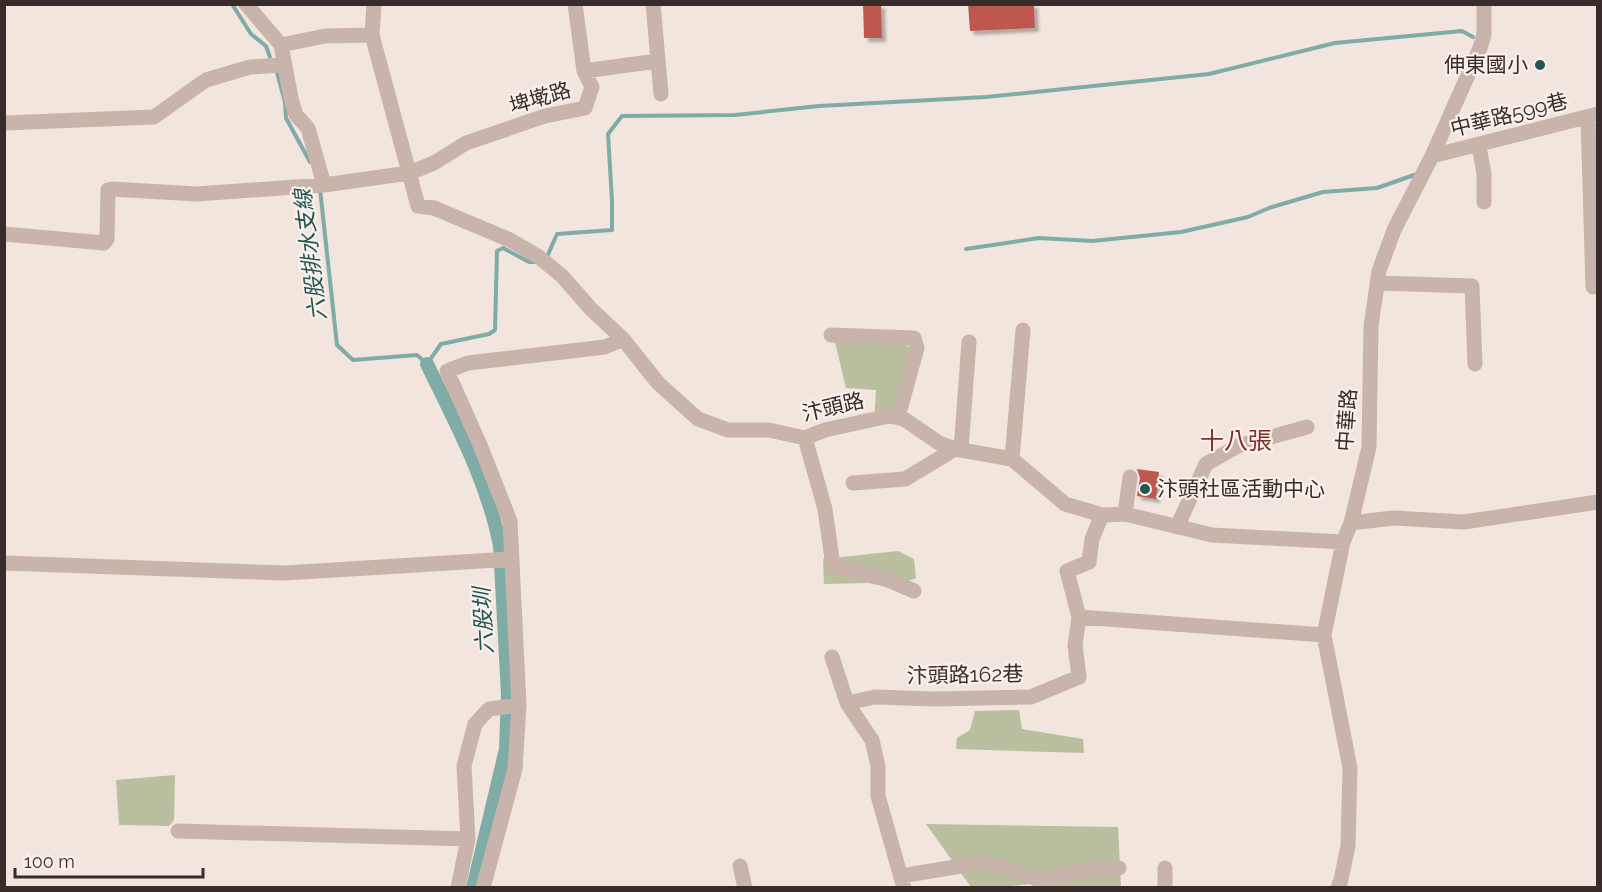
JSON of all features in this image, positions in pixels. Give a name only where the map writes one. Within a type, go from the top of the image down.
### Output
[{"type":"street","points":[[246,4],[281,45],[296,115],[308,128],[324,185]]},
{"type":"street","points":[[374,4],[372,35],[409,173]]},
{"type":"street","name":"埤墘路","points":[[4,234],[104,243],[107,239],[108,190],[196,194],[324,185],[409,173],[434,163],[466,143],[545,116],[585,108],[592,87],[584,70],[575,4]]},
{"type":"street","points":[[653,4],[661,94]]},
{"type":"street","name":"中華路","points":[[1338,888],[1348,846],[1350,768],[1324,635],[1343,542],[1351,523],[1369,447],[1371,326],[1378,271],[1394,230],[1432,156],[1480,48],[1484,35],[1484,4]]},
{"type":"street","points":[[281,45],[325,36],[372,35]]},
{"type":"street","points":[[584,70],[657,61]]},
{"type":"street","points":[[4,123],[154,117],[206,80],[250,67],[284,65]]},
{"type":"street","points":[[1593,115],[1593,286]]},
{"type":"street","name":"中華路599巷","points":[[1432,156],[1479,146],[1593,115]]},
{"type":"street","points":[[1479,146],[1484,174],[1484,202]]},
{"type":"street","name":"汴頭路","points":[[409,173],[418,206],[434,208],[510,240],[562,276],[622,339],[658,383],[698,419],[728,430],[769,430],[805,438],[825,430],[889,416],[898,417]]},
{"type":"street","points":[[1377,284],[1472,286],[1475,364]]},
{"type":"street","points":[[1012,459],[1023,330]]},
{"type":"street","points":[[831,335],[914,338],[916,348],[898,417],[917,426],[939,443],[1012,459],[1065,504],[1102,515],[1125,514],[1212,535],[1343,542]]},
{"type":"street","points":[[483,888],[515,769],[516,705],[503,560],[510,521],[447,371],[468,363],[605,347],[622,339]]},
{"type":"street","points":[[958,449],[969,342]]},
{"type":"street","points":[[1177,527],[1206,464],[1238,446],[1307,427]]},
{"type":"street","points":[[805,438],[825,509],[833,566],[884,578],[914,591]]},
{"type":"street","points":[[853,483],[905,479],[958,449]]},
{"type":"street","points":[[1125,514],[1130,477]]},
{"type":"street","points":[[1351,523],[1393,518],[1464,522],[1598,502]]},
{"type":"street","name":"汴頭路162巷","points":[[847,703],[875,697],[934,699],[1031,697],[1079,677],[1075,645],[1079,617],[1067,571],[1089,562],[1092,539],[1102,515]]},
{"type":"street","points":[[4,563],[285,573],[503,560]]},
{"type":"street","points":[[1079,617],[1324,635]]},
{"type":"street","points":[[832,657],[847,703],[872,740],[878,766],[878,796],[903,882],[967,865],[989,863],[1040,880],[1088,869],[1119,868]]},
{"type":"street","points":[[458,888],[468,839],[464,766],[475,724],[489,709],[516,705]]},
{"type":"street","points":[[178,831],[468,839]]},
{"type":"street","points":[[740,867],[745,888]]},
{"type":"street","points":[[1165,868],[1165,888]]},
{"type":"green space","points":[[903,341],[915,355],[902,419],[874,422],[876,390],[846,388],[835,342]]},
{"type":"green space","points":[[898,551],[914,559],[916,578],[890,588],[869,583],[824,584],[823,559]]},
{"type":"green space","points":[[1019,710],[1022,729],[1083,739],[1084,753],[956,749],[957,738],[970,730],[975,711]]},
{"type":"green space","points":[[175,775],[174,820],[169,826],[119,825],[116,780]]},
{"type":"green space","points":[[926,824],[1118,827],[1121,887],[1035,888],[1032,884],[971,887]]},
{"type":"building","points":[[863,4],[881,4],[882,38],[864,38]]},
{"type":"building","points":[[968,4],[1034,4],[1035,28],[970,31]]},
{"type":"building","name":"汴頭社區活動中心","points":[[1137,469],[1159,472],[1156,499],[1137,496],[1140,478]]},
{"type":"waterway","name":"六股排水支線","points":[[232,4],[251,34],[266,46],[270,57]]},
{"type":"waterway","points":[[547,257],[557,234],[612,230],[608,134],[622,116],[735,115],[819,106],[986,97],[1209,74],[1335,43],[1462,31],[1473,37]]},
{"type":"waterway","name":"六股排水支線","points":[[276,69],[285,102],[286,118],[310,162]]},
{"type":"waterway","points":[[966,249],[1039,238],[1092,241],[1181,232],[1248,217],[1269,208],[1323,192],[1377,188],[1414,175]]},
{"type":"waterway","name":"六股排水支線","points":[[320,189],[337,345],[353,360],[417,355],[427,364],[441,344],[489,334],[495,330],[497,251],[503,248],[529,262],[536,262]]},
{"type":"waterway","name":"六股圳","points":[[427,364],[479,476],[495,522],[500,546],[508,694],[506,749],[473,888]]},
{"type":"place","name":"伸東國小","points":[[1540,65]]},
{"type":"place","name":"汴頭社區活動中心","points":[[1145,489]]},
{"type":"district","name":"十八張","points":[[1236,441]]}]
